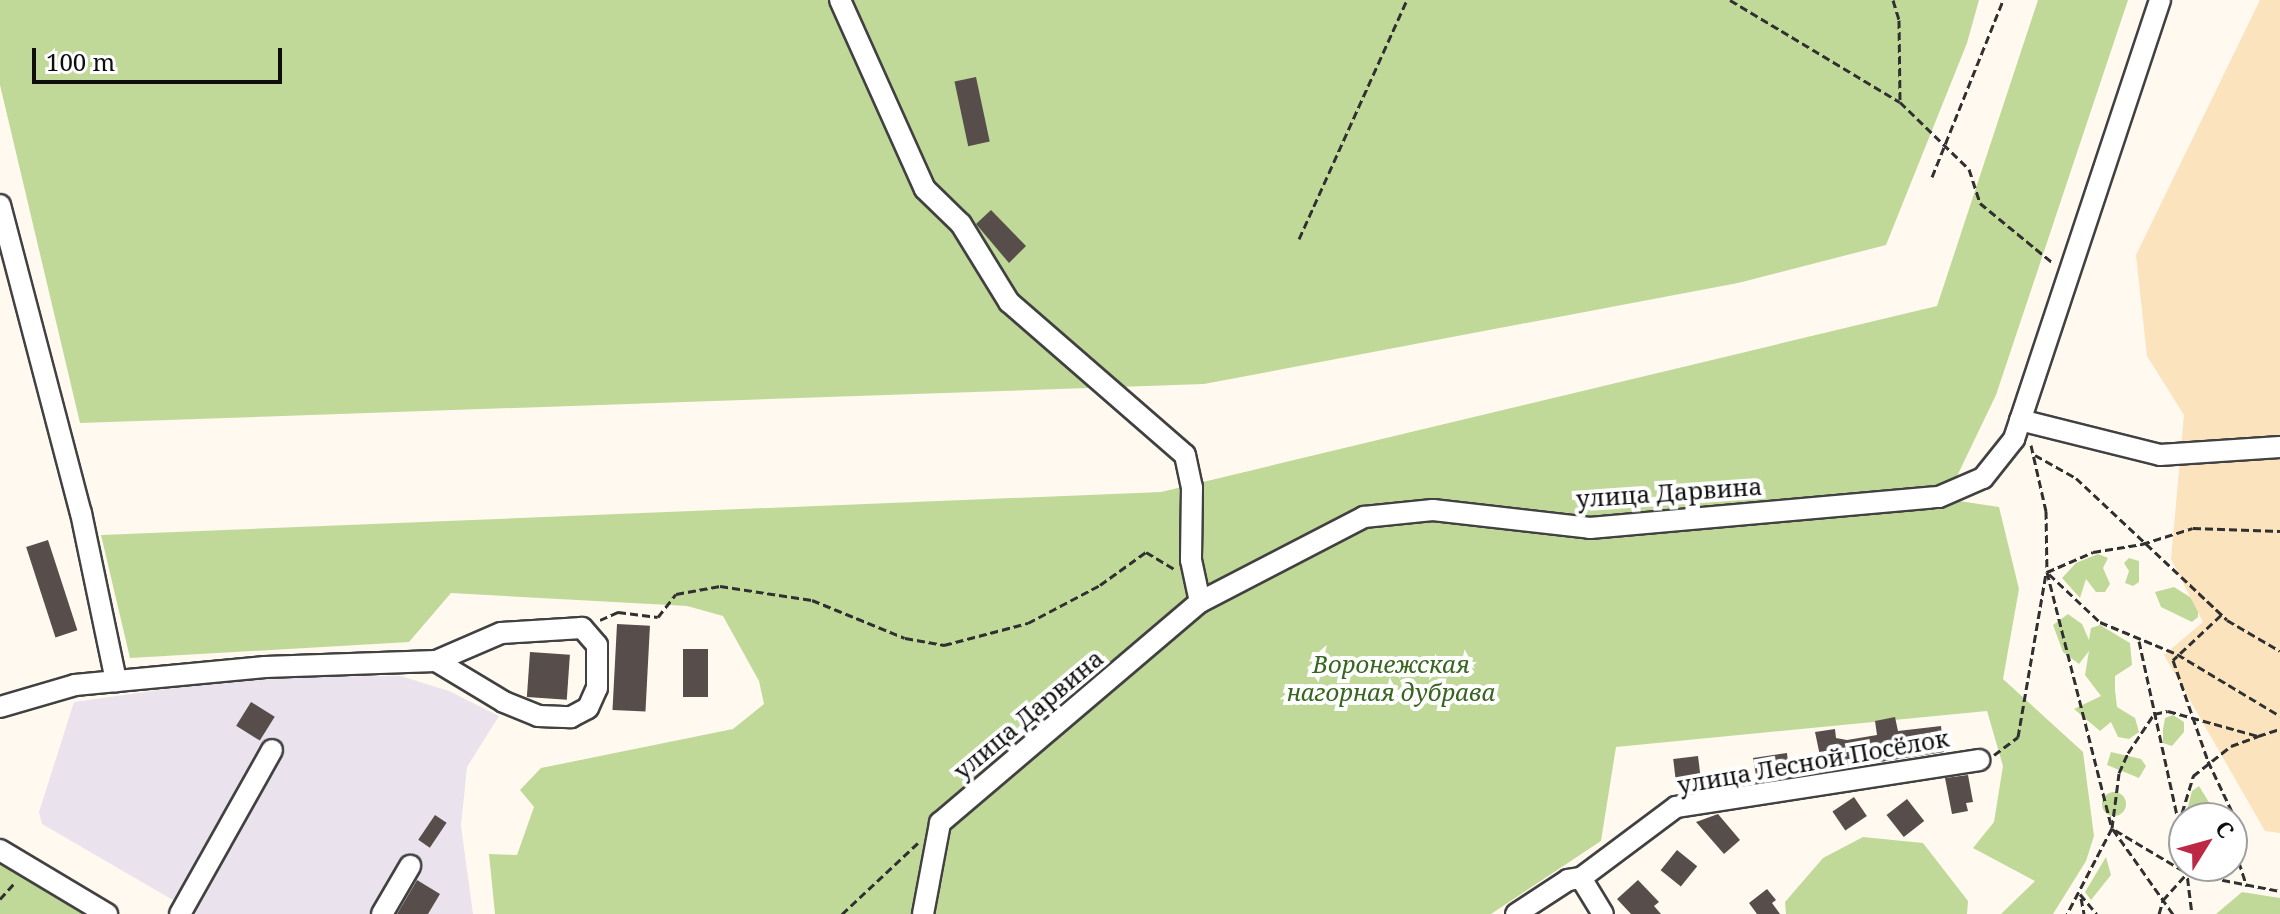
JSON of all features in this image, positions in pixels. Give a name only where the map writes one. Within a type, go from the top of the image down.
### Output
[{"type":"street","points":[[840,0],[925,189],[961,224],[1009,302],[1185,455],[1192,487],[1191,560],[1200,602]]},
{"type":"street","name":"улица Дарвина","points":[[940,823],[1200,602],[1364,517],[1433,510],[1590,528],[1939,497],[1983,478],[2014,439],[2160,0]]},
{"type":"street","points":[[0,205],[81,513],[116,681]]},
{"type":"street","points":[[2020,420],[2160,455],[2280,447]]},
{"type":"street","points":[[0,707],[75,685],[265,667],[436,661],[501,633],[582,628],[597,645],[597,688],[588,708],[571,717],[538,716],[504,702],[436,661]]},
{"type":"street","points":[[180,914],[272,750]]},
{"type":"street","name":"улица Лесной Посёлок","points":[[1516,914],[1568,880],[1581,878],[1676,807],[1979,760]]},
{"type":"street","points":[[923,914],[940,823]]},
{"type":"street","points":[[0,850],[107,914]]},
{"type":"street","points":[[382,914],[410,866]]},
{"type":"street","points":[[1581,878],[1603,914]]},
{"type":"path","points":[[1299,239],[1407,0]]},
{"type":"path","points":[[1730,0],[1900,102],[1969,169],[1980,203],[2067,274]]},
{"type":"path","points":[[1893,0],[1899,20],[1900,102]]},
{"type":"path","points":[[1932,177],[2003,0]]},
{"type":"path","points":[[1979,760],[2009,748],[2018,737],[2047,572],[2046,511],[2035,455],[2020,420]]},
{"type":"path","points":[[2035,455],[2076,478],[2142,544],[2221,615],[2280,651]]},
{"type":"path","points":[[2047,572],[2093,552],[2142,544],[2193,528],[2280,531]]},
{"type":"path","points":[[582,628],[618,612],[658,617],[676,594],[720,586],[812,600],[905,638],[944,645],[1028,623],[1100,585],[1146,552],[1178,571]]},
{"type":"path","points":[[2047,572],[2100,622],[2139,641],[2177,654],[2280,716]]},
{"type":"path","points":[[2047,572],[2112,828],[2173,914]]},
{"type":"path","points":[[2221,615],[2203,637],[2173,660],[2208,761],[2236,820],[2235,850],[2247,886]]},
{"type":"path","points":[[2139,641],[2177,802]]},
{"type":"path","points":[[2067,914],[2112,828],[2119,773],[2154,714],[2168,711],[2258,736]]},
{"type":"path","points":[[2185,802],[2193,776],[2208,761],[2258,736],[2280,729]]},
{"type":"path","points":[[842,914],[940,823]]},
{"type":"path","points":[[2112,828],[2168,862]]},
{"type":"path","points":[[0,899],[29,867]]},
{"type":"path","points":[[2159,914],[2163,900],[2179,882]]},
{"type":"path","points":[[2188,882],[2192,914]]},
{"type":"path","points":[[2229,882],[2280,891]]},
{"type":"path","points":[[2080,894],[2084,914]]},
{"type":"path","points":[[2080,894],[2097,914]]},
{"type":"shaded area","points":[[401,676],[449,691],[499,716],[467,767],[461,826],[473,914],[197,914],[42,824],[39,812],[74,702],[252,677]]},
{"type":"green space","points":[[0,0],[1979,0],[1967,43],[1886,245],[1738,283],[1204,384],[80,423],[0,85]]},
{"type":"green space","name":"Воронежская нагорная дубрава","points":[[2038,0],[2128,0],[1996,395],[1946,499],[1999,507],[2019,589],[2003,679],[2083,752],[2094,836],[2086,861],[2053,914],[2001,914],[2035,881],[1973,848],[1994,822],[2003,766],[1987,711],[1616,747],[1601,841],[1491,914],[495,914],[489,854],[517,855],[534,807],[520,790],[541,768],[733,729],[764,704],[759,681],[723,616],[687,606],[451,593],[409,642],[130,658],[101,535],[1161,492],[1937,306]]},
{"type":"green space","points":[[2098,554],[2108,558],[2103,568],[2110,584],[2105,592],[2096,592],[2086,579],[2080,598],[2062,578],[2076,563]]},
{"type":"green space","points":[[2129,558],[2139,561],[2139,582],[2133,586],[2125,583],[2129,571],[2124,563]]},
{"type":"green space","points":[[2174,587],[2198,602],[2198,617],[2192,622],[2161,607],[2155,592]]},
{"type":"green space","points":[[2068,614],[2082,624],[2089,640],[2091,628],[2100,625],[2130,643],[2132,665],[2115,676],[2117,707],[2135,718],[2139,732],[2129,739],[2118,737],[2111,722],[2100,731],[2074,709],[2101,696],[2085,675],[2089,651],[2079,664],[2063,652],[2053,625]]},
{"type":"green space","points":[[2173,715],[2184,722],[2184,732],[2172,746],[2163,743],[2163,729],[2165,718]]},
{"type":"green space","points":[[2111,752],[2141,759],[2146,766],[2139,778],[2107,765]]},
{"type":"green space","points":[[2199,786],[2209,802],[2189,802],[2192,791]]},
{"type":"green space","points":[[2114,792],[2125,799],[2126,804],[2119,815],[2114,816],[2103,809],[2102,804],[2109,793]]},
{"type":"green space","points":[[1863,837],[1923,843],[1968,901],[1967,914],[1786,914],[1785,902],[1823,858]]},
{"type":"green space","points":[[2106,857],[2111,875],[2091,900],[2085,892]]},
{"type":"green space","points":[[0,862],[86,914],[0,914]]},
{"type":"green space","points":[[2242,892],[2280,898],[2280,914],[2216,914]]},
{"type":"sand","points":[[2260,0],[2280,0],[2280,833],[2265,831],[2164,655],[2203,622],[2171,559],[2184,415],[2147,356],[2136,255]]},
{"type":"building","points":[[976,77],[990,142],[968,146],[954,82]]},
{"type":"building","points":[[991,210],[1026,246],[1009,263],[976,224]]},
{"type":"building","points":[[48,540],[77,630],[55,637],[26,547]]},
{"type":"building","points":[[617,624],[650,626],[645,712],[612,710]]},
{"type":"building","points":[[683,649],[708,649],[708,697],[683,697]]},
{"type":"building","points":[[530,652],[570,655],[567,700],[527,697]]},
{"type":"building","points":[[251,702],[275,717],[260,741],[236,726]]},
{"type":"building","points":[[1895,717],[1898,731],[1941,726],[1944,752],[1757,781],[1753,758],[1787,753],[1788,762],[1820,756],[1815,732],[1835,729],[1836,738],[1847,740],[1877,735],[1875,721]]},
{"type":"building","points":[[1698,756],[1701,781],[1676,784],[1673,759]]},
{"type":"building","points":[[1968,775],[1973,802],[1966,803],[1968,811],[1952,814],[1945,778]]},
{"type":"building","points":[[1854,797],[1867,816],[1845,831],[1832,812]]},
{"type":"building","points":[[1907,799],[1924,821],[1904,837],[1887,815]]},
{"type":"building","points":[[1718,814],[1740,840],[1724,854],[1696,822]]},
{"type":"building","points":[[435,815],[447,823],[430,848],[418,840]]},
{"type":"building","points":[[1677,850],[1697,866],[1681,887],[1661,870]]},
{"type":"building","points":[[417,880],[440,894],[428,914],[397,914]]},
{"type":"building","points":[[1638,880],[1659,902],[1654,906],[1661,914],[1631,914],[1617,899]]},
{"type":"building","points":[[1767,889],[1776,900],[1772,903],[1780,914],[1757,914],[1749,903]]}]
